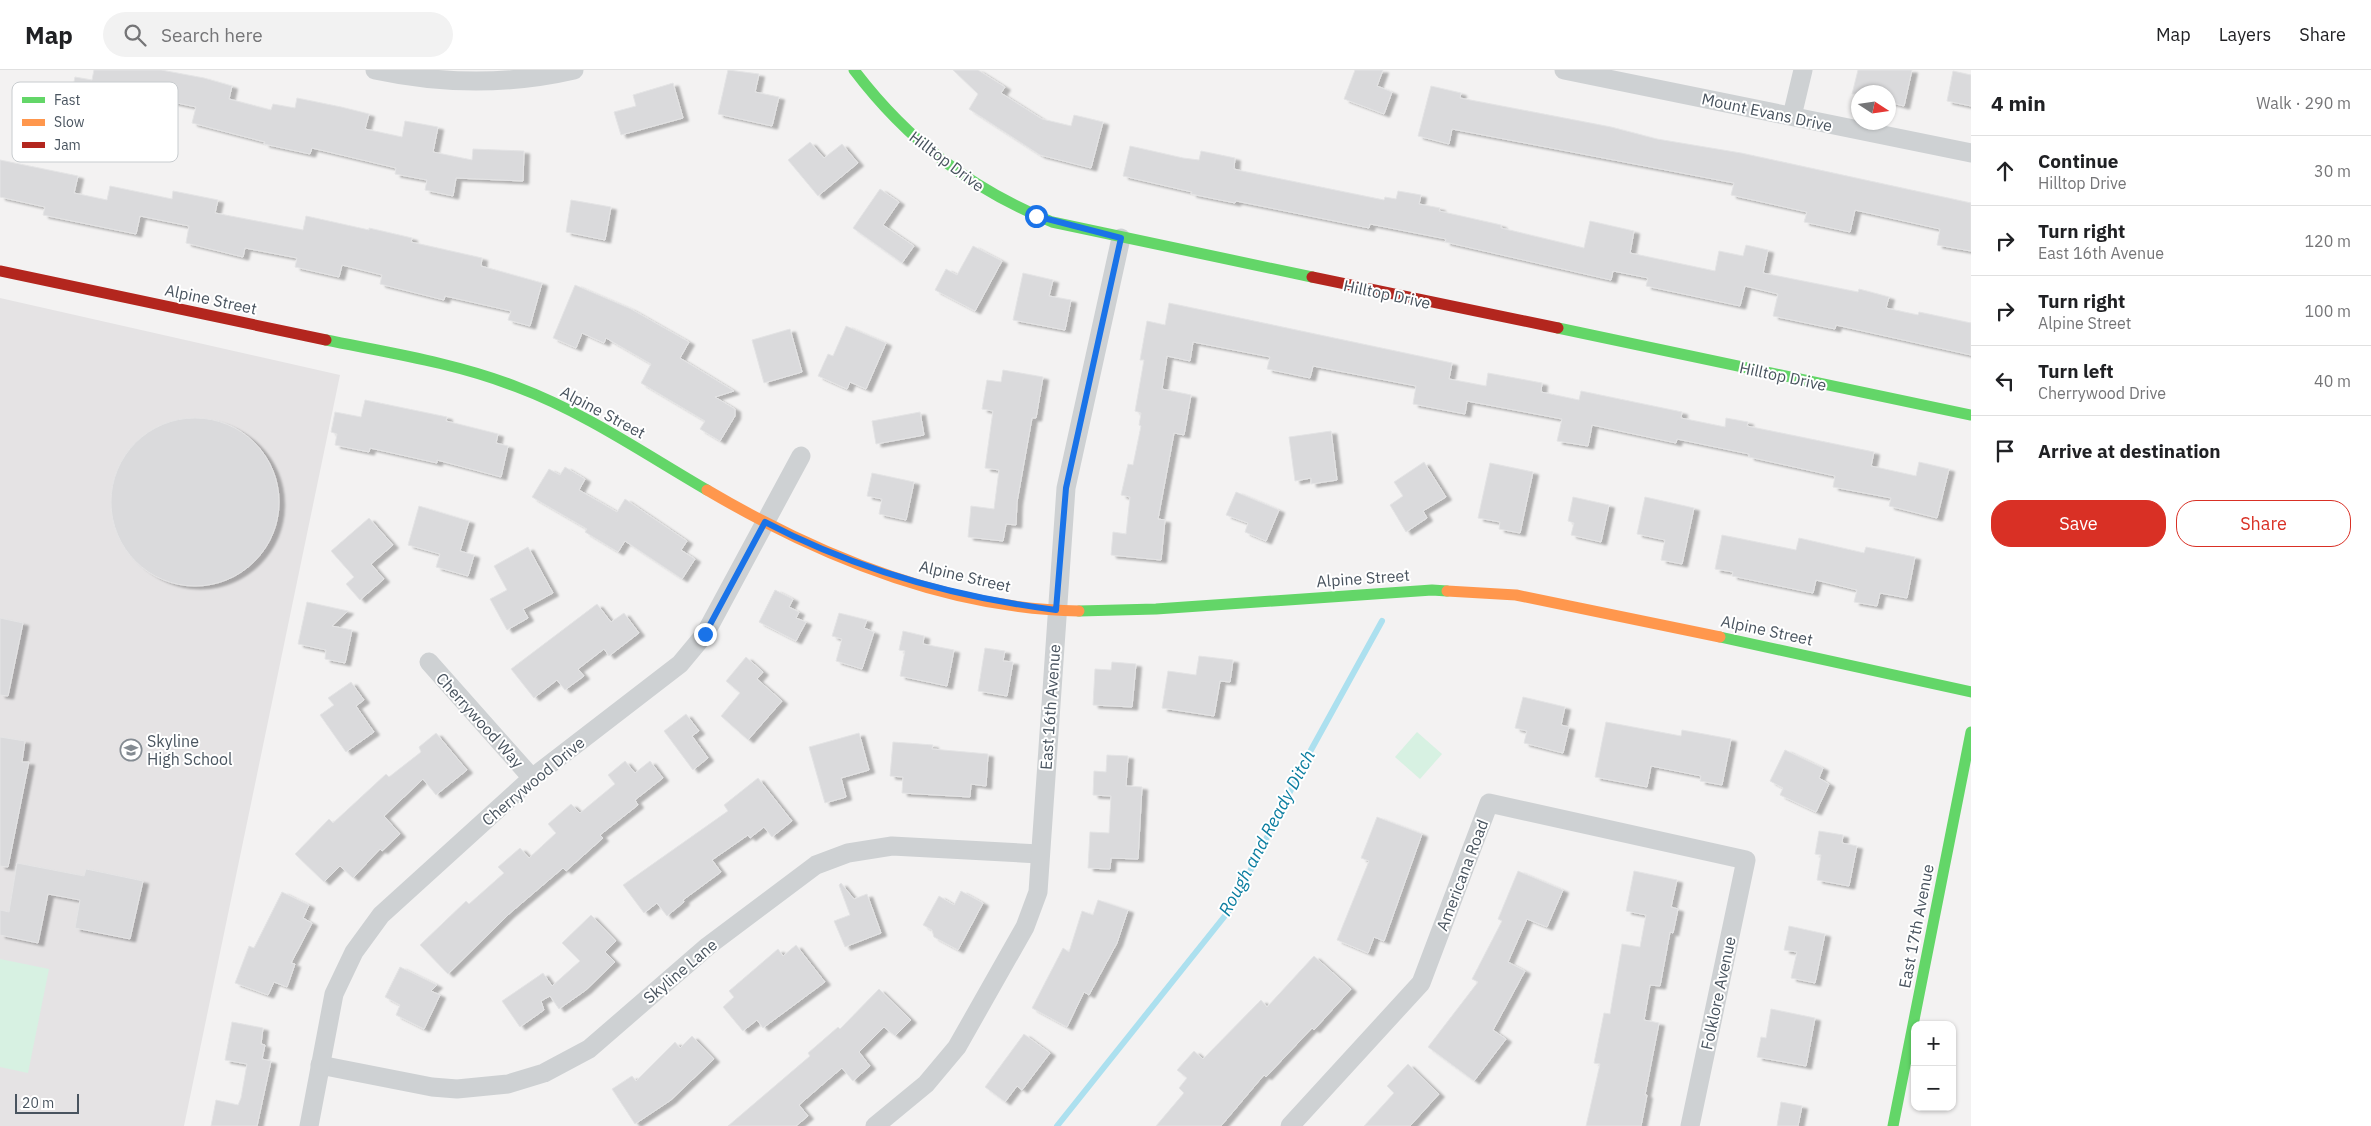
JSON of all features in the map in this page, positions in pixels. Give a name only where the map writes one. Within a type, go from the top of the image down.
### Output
[{"type":"street","points":[[375,70],[402,76],[466,82],[517,80],[574,70]]},
{"type":"street","name":"Hilltop Drive","points":[[854,70],[872,96],[920,145],[975,185],[1052,222],[1971,416]]},
{"type":"street","name":"Mount Evans Drive","points":[[1564,70],[1971,153]]},
{"type":"street","points":[[1792,116],[1803,70]]},
{"type":"street","name":"East 16th Avenue","points":[[875,1126],[926,1084],[957,1047],[1025,927],[1038,892],[1056,610],[1066,488],[1121,238]]},
{"type":"street","name":"Alpine Street","points":[[0,271],[472,372],[529,391],[583,417],[765,522],[802,541],[881,572],[953,593],[1056,610],[1157,609],[1432,590],[1475,591],[1516,595],[1676,627],[1971,692]]},
{"type":"street","name":"Cherrywood Drive","points":[[309,1126],[334,994],[354,952],[382,915],[532,778],[680,664],[705,634],[801,456]]},
{"type":"street","name":"Cherrywood Way","points":[[429,662],[532,778]]},
{"type":"street","name":"East 17th Avenue","points":[[1893,1126],[1971,732]]},
{"type":"street","name":"Americana Road","points":[[1290,1126],[1421,983],[1489,803],[1746,860]]},
{"type":"street","name":"Skyline Lane","points":[[320,1064],[432,1086],[457,1089],[508,1084],[544,1073],[589,1049],[708,946],[816,865],[848,853],[892,846],[1040,854]]},
{"type":"street","name":"Folklore Avenue","points":[[1690,1126],[1746,860]]},
{"type":"shaded area","name":"Skyline High School","points":[[0,298],[340,375],[184,1126],[0,1126]]},
{"type":"green space","points":[[1417,732],[1442,754],[1420,779],[1395,757]]},
{"type":"green space","points":[[0,959],[49,969],[28,1073],[0,1067]]},
{"type":"building","points":[[94,70],[161,70],[204,78],[232,86],[229,99],[271,110],[273,104],[295,108],[297,98],[369,114],[365,129],[402,137],[405,121],[438,127],[433,152],[472,160],[473,149],[524,151],[523,181],[456,178],[453,196],[425,190],[427,180],[395,174],[396,168],[312,148],[310,154],[264,144],[265,142],[192,123],[196,107],[178,103],[178,82],[74,82],[75,77],[92,80]]},
{"type":"building","points":[[728,70],[759,74],[755,92],[779,97],[772,126],[718,114]]},
{"type":"building","points":[[953,70],[978,70],[1005,87],[1001,93],[1042,119],[1071,126],[1074,115],[1103,122],[1091,168],[1040,155],[969,109],[978,94]]},
{"type":"building","points":[[1355,70],[1383,70],[1377,86],[1392,92],[1384,114],[1344,99]]},
{"type":"building","points":[[1858,70],[1912,70],[1904,106],[1896,104],[1896,85],[1854,85]]},
{"type":"building","points":[[1953,71],[1971,75],[1971,106],[1947,101]]},
{"type":"building","points":[[673,83],[683,118],[621,135],[614,112],[636,106],[633,95]]},
{"type":"building","points":[[1431,86],[1461,93],[1460,98],[1611,127],[1657,139],[1741,153],[1971,203],[1971,251],[1937,245],[1940,229],[1855,210],[1850,232],[1804,222],[1807,212],[1731,195],[1734,183],[1452,129],[1449,144],[1418,136]]},
{"type":"building","points":[[810,142],[824,158],[842,144],[858,163],[818,196],[788,160]]},
{"type":"building","points":[[1130,146],[1199,160],[1201,151],[1235,158],[1234,169],[1384,200],[1385,197],[1396,199],[1398,191],[1421,195],[1419,204],[1440,208],[1439,211],[1501,225],[1501,228],[1584,248],[1590,221],[1634,231],[1630,253],[1715,271],[1719,251],[1743,256],[1746,245],[1768,250],[1763,273],[1858,292],[1859,289],[1889,297],[1886,308],[1918,315],[1919,312],[1971,323],[1971,355],[1836,325],[1835,329],[1773,316],[1778,294],[1745,286],[1740,306],[1646,286],[1648,278],[1613,271],[1611,280],[1445,242],[1446,239],[1370,224],[1369,228],[1236,201],[1235,203],[1191,194],[1192,192],[1123,176]]},
{"type":"building","points":[[0,160],[78,176],[74,193],[107,200],[110,186],[172,199],[173,191],[218,200],[215,213],[303,230],[306,216],[369,230],[369,228],[412,238],[411,242],[482,258],[481,266],[542,283],[530,326],[508,320],[511,311],[445,296],[444,300],[380,284],[382,275],[342,265],[339,277],[295,267],[297,258],[245,248],[243,257],[186,243],[189,226],[140,216],[136,234],[43,215],[45,207],[0,197]]},
{"type":"building","points":[[880,189],[899,202],[883,225],[914,246],[902,263],[853,228]]},
{"type":"building","points":[[571,200],[611,207],[605,240],[566,232]]},
{"type":"building","points":[[973,246],[1002,261],[975,311],[935,290],[946,269],[957,275]]},
{"type":"building","points":[[1023,273],[1053,280],[1049,296],[1071,300],[1065,330],[1013,320]]},
{"type":"building","points":[[575,285],[631,309],[689,342],[680,358],[734,391],[715,397],[735,409],[735,416],[720,441],[700,429],[705,421],[641,383],[651,364],[606,338],[604,343],[582,333],[576,348],[553,338]]},
{"type":"building","points":[[1169,303],[1452,363],[1449,379],[1486,386],[1488,373],[1542,383],[1541,392],[1579,400],[1581,391],[1682,412],[1681,418],[1725,427],[1726,418],[1748,422],[1747,426],[1874,452],[1871,466],[1916,476],[1919,462],[1949,469],[1937,518],[1889,506],[1891,498],[1833,487],[1835,476],[1749,457],[1749,454],[1677,439],[1676,443],[1592,425],[1588,446],[1557,441],[1562,419],[1467,401],[1465,414],[1413,404],[1416,386],[1313,366],[1310,378],[1267,369],[1270,357],[1193,342],[1190,361],[1167,356],[1162,389],[1191,395],[1184,435],[1174,433],[1158,519],[1165,520],[1161,560],[1111,555],[1113,532],[1126,534],[1130,497],[1121,495],[1128,464],[1133,465],[1141,426],[1139,425],[1141,413],[1135,411],[1144,360],[1140,360],[1147,321],[1165,325]]},
{"type":"building","points":[[846,326],[886,343],[866,389],[850,382],[847,389],[818,376],[828,354],[833,356]]},
{"type":"building","points":[[790,329],[802,372],[764,383],[752,340]]},
{"type":"building","points":[[1003,370],[1043,377],[1036,418],[1032,418],[1017,502],[1016,525],[1006,524],[1003,541],[968,537],[971,506],[994,509],[999,470],[985,468],[993,411],[982,409],[987,380],[1001,382]]},
{"type":"building","points":[[365,400],[447,417],[446,421],[498,434],[496,443],[508,446],[501,477],[437,460],[437,463],[370,448],[369,452],[335,445],[337,434],[331,432],[335,412],[361,417]]},
{"type":"building","points":[[920,412],[924,435],[876,444],[872,421]]},
{"type":"building","points":[[187,418],[203,418],[235,428],[260,449],[273,470],[279,502],[273,534],[265,549],[248,567],[227,580],[203,586],[187,586],[163,580],[148,572],[125,549],[117,534],[111,510],[111,494],[117,470],[125,455],[148,432],[163,424]]},
{"type":"building","points":[[1331,431],[1337,480],[1311,484],[1311,478],[1295,481],[1289,437]]},
{"type":"building","points":[[1424,462],[1446,497],[1423,511],[1427,518],[1406,532],[1390,505],[1403,496],[1394,482]]},
{"type":"building","points":[[1490,463],[1533,472],[1520,533],[1499,529],[1500,522],[1478,518]]},
{"type":"building","points":[[565,467],[585,479],[579,490],[617,512],[625,499],[687,541],[681,550],[695,559],[682,579],[625,541],[618,552],[585,532],[587,529],[532,497],[549,469],[560,475]]},
{"type":"building","points":[[872,473],[914,482],[906,520],[879,514],[882,499],[867,496]]},
{"type":"building","points":[[1236,492],[1279,510],[1266,541],[1245,532],[1248,523],[1226,515]]},
{"type":"building","points":[[1573,497],[1609,505],[1601,542],[1571,535],[1574,523],[1568,521]]},
{"type":"building","points":[[1645,497],[1694,508],[1682,564],[1661,560],[1665,540],[1637,534]]},
{"type":"building","points":[[419,506],[469,521],[460,551],[474,555],[468,576],[436,567],[440,554],[408,545]]},
{"type":"building","points":[[369,518],[393,545],[371,564],[384,579],[360,600],[346,584],[354,577],[331,551]]},
{"type":"building","points":[[1722,535],[1796,550],[1799,538],[1864,553],[1866,547],[1915,557],[1907,598],[1880,593],[1877,606],[1854,602],[1857,590],[1816,580],[1813,593],[1732,576],[1733,572],[1715,569]]},
{"type":"building","points":[[528,547],[553,593],[523,609],[528,618],[507,630],[490,599],[507,590],[494,566]]},
{"type":"building","points":[[775,590],[793,599],[789,607],[799,612],[796,618],[806,622],[796,641],[759,622]]},
{"type":"building","points":[[307,602],[348,611],[332,626],[352,630],[345,663],[325,659],[326,650],[298,644]]},
{"type":"building","points":[[597,604],[611,622],[624,613],[639,633],[609,656],[604,649],[578,669],[584,676],[565,690],[557,680],[534,698],[511,669]]},
{"type":"building","points":[[839,613],[867,620],[864,628],[874,632],[862,669],[836,661],[842,639],[832,636]]},
{"type":"building","points":[[0,618],[23,623],[8,696],[0,695]]},
{"type":"building","points":[[903,631],[924,636],[923,644],[954,650],[947,686],[900,676],[905,651],[899,650]]},
{"type":"building","points":[[985,648],[1005,651],[1003,661],[1013,662],[1007,696],[978,691]]},
{"type":"building","points":[[1199,656],[1233,660],[1230,682],[1220,681],[1214,716],[1162,708],[1168,671],[1196,675]]},
{"type":"building","points":[[746,657],[763,672],[757,679],[782,701],[748,740],[721,716],[740,693],[726,681]]},
{"type":"building","points":[[1112,662],[1136,664],[1132,707],[1093,705],[1095,669],[1111,670]]},
{"type":"building","points":[[351,682],[364,700],[356,706],[374,732],[346,752],[320,715],[334,705],[328,698]]},
{"type":"building","points":[[1523,697],[1565,707],[1561,725],[1569,727],[1563,753],[1524,743],[1527,731],[1515,728]]},
{"type":"building","points":[[686,714],[699,731],[692,736],[708,758],[693,770],[664,731]]},
{"type":"building","points":[[1606,722],[1681,736],[1682,730],[1731,739],[1722,785],[1700,781],[1701,776],[1651,766],[1647,787],[1595,777]]},
{"type":"building","points":[[436,733],[467,770],[436,795],[423,779],[384,816],[400,834],[382,851],[380,849],[353,878],[340,866],[324,882],[295,854],[329,819],[333,823],[386,774],[389,777],[421,752],[419,747]]},
{"type":"building","points":[[859,733],[869,770],[841,778],[846,797],[825,803],[809,747]]},
{"type":"building","points":[[0,737],[25,741],[22,762],[29,762],[8,867],[0,866]]},
{"type":"building","points":[[893,742],[933,745],[932,749],[988,754],[986,786],[971,784],[970,797],[902,793],[903,777],[890,776]]},
{"type":"building","points":[[1785,750],[1823,768],[1819,778],[1829,784],[1816,812],[1780,795],[1783,788],[1770,781]]},
{"type":"building","points":[[1107,755],[1128,756],[1126,786],[1142,787],[1138,859],[1111,858],[1110,869],[1088,868],[1090,832],[1109,833],[1111,796],[1093,795],[1094,771],[1106,772]]},
{"type":"building","points":[[625,761],[635,773],[650,761],[663,778],[635,800],[638,805],[600,835],[603,838],[566,871],[563,868],[509,914],[448,974],[420,945],[466,901],[469,904],[504,873],[498,867],[520,848],[529,858],[556,833],[548,824],[571,804],[580,813],[615,784],[608,775]]},
{"type":"building","points":[[758,778],[792,821],[772,837],[764,827],[750,838],[748,835],[712,860],[721,872],[683,900],[684,902],[667,916],[657,903],[644,913],[623,885],[728,811],[724,805]]},
{"type":"building","points":[[1377,817],[1422,834],[1384,941],[1374,937],[1368,953],[1337,940],[1369,861],[1361,858]]},
{"type":"building","points":[[1819,831],[1843,835],[1842,843],[1857,846],[1849,886],[1817,880],[1821,855],[1815,854]]},
{"type":"building","points":[[17,863],[84,876],[86,869],[143,881],[130,939],[75,928],[80,900],[48,894],[38,943],[0,935],[0,910],[9,912]]},
{"type":"building","points":[[1518,871],[1563,890],[1547,927],[1527,919],[1508,962],[1525,971],[1493,1030],[1506,1039],[1474,1081],[1428,1047],[1478,982],[1472,979],[1502,921],[1498,919]]},
{"type":"building","points":[[1634,871],[1677,880],[1671,907],[1678,909],[1673,933],[1670,932],[1660,986],[1650,985],[1644,1020],[1659,1023],[1645,1095],[1647,1095],[1641,1126],[1586,1126],[1600,1064],[1594,1063],[1604,1013],[1610,1014],[1622,944],[1640,947],[1646,915],[1626,911]]},
{"type":"building","points":[[841,883],[854,899],[867,894],[881,933],[845,947],[834,921],[850,915],[839,885]]},
{"type":"building","points":[[961,891],[983,903],[958,950],[934,937],[932,930],[923,925],[939,896],[954,905]]},
{"type":"building","points":[[282,892],[309,905],[303,918],[312,923],[291,963],[295,964],[287,987],[274,982],[268,995],[235,983],[249,946],[254,948]]},
{"type":"building","points":[[1098,900],[1128,910],[1117,943],[1089,995],[1084,992],[1067,1027],[1032,1008],[1063,948],[1069,952],[1082,911],[1093,915]]},
{"type":"building","points":[[591,915],[616,941],[605,952],[615,962],[586,990],[559,1009],[550,996],[541,1001],[544,1010],[520,1027],[502,1001],[543,973],[552,986],[580,961],[562,943]]},
{"type":"building","points":[[1789,926],[1825,934],[1815,983],[1791,978],[1797,952],[1784,950]]},
{"type":"building","points":[[796,945],[825,982],[763,1028],[757,1020],[743,1031],[723,1007],[734,997],[729,991],[778,949],[783,956]]},
{"type":"building","points":[[1314,956],[1351,989],[1314,1030],[1312,1028],[1266,1077],[1264,1075],[1221,1126],[1156,1126],[1184,1093],[1179,1088],[1187,1078],[1177,1070],[1194,1051],[1203,1059],[1261,1000],[1267,1007]]},
{"type":"building","points":[[400,967],[437,985],[431,991],[440,995],[424,1029],[396,1015],[400,1005],[385,997]]},
{"type":"building","points":[[879,989],[911,1020],[895,1036],[884,1027],[859,1052],[870,1066],[853,1081],[842,1068],[799,1105],[808,1116],[796,1126],[728,1126],[810,1056],[808,1053],[838,1027],[840,1029]]},
{"type":"building","points":[[1771,1009],[1815,1018],[1806,1066],[1757,1057],[1761,1037],[1766,1038]]},
{"type":"building","points":[[232,1022],[263,1028],[261,1044],[265,1045],[262,1059],[271,1061],[257,1126],[211,1126],[216,1100],[238,1105],[241,1098],[247,1064],[225,1060]]},
{"type":"building","points":[[1024,1034],[1050,1053],[1022,1090],[1017,1086],[1005,1102],[985,1087]]},
{"type":"building","points":[[692,1036],[714,1059],[671,1100],[635,1124],[612,1089],[632,1076],[636,1081],[675,1042],[680,1048]]},
{"type":"building","points":[[1408,1064],[1439,1094],[1410,1126],[1364,1126],[1394,1093],[1387,1086]]},
{"type":"building","points":[[1781,1102],[1802,1106],[1798,1126],[1777,1126]]},
{"type":"waterway","name":"Rough and Ready Ditch","points":[[1057,1126],[1232,907],[1311,750],[1382,621]]},
{"type":"traffic: fast","points":[[854,70],[896,119],[942,160],[994,194],[1022,209],[1052,222],[1312,277]]},
{"type":"traffic: fast","points":[[1558,328],[1971,415]]},
{"type":"traffic: fast","points":[[326,340],[447,365],[517,387],[590,421],[707,490]]},
{"type":"traffic: fast","points":[[1079,611],[1156,609],[1432,590],[1447,591]]},
{"type":"traffic: fast","points":[[1720,637],[1971,692]]},
{"type":"traffic: fast","points":[[1893,1126],[1971,732]]},
{"type":"traffic: slow","points":[[707,490],[794,536],[839,557],[885,574],[932,589],[981,601],[1029,608],[1079,611]]},
{"type":"traffic: slow","points":[[1447,591],[1516,595],[1720,637]]},
{"type":"traffic: jam","points":[[0,271],[326,340]]},
{"type":"traffic: jam","points":[[1312,277],[1558,328]]},
{"type":"place","name":"Skyline High School","points":[[131,750]]},
{"type":"route","points":[[705,634],[765,522],[802,541],[881,572],[953,593],[1056,610],[1066,488],[1121,238],[1052,222],[1036,216]]}]
